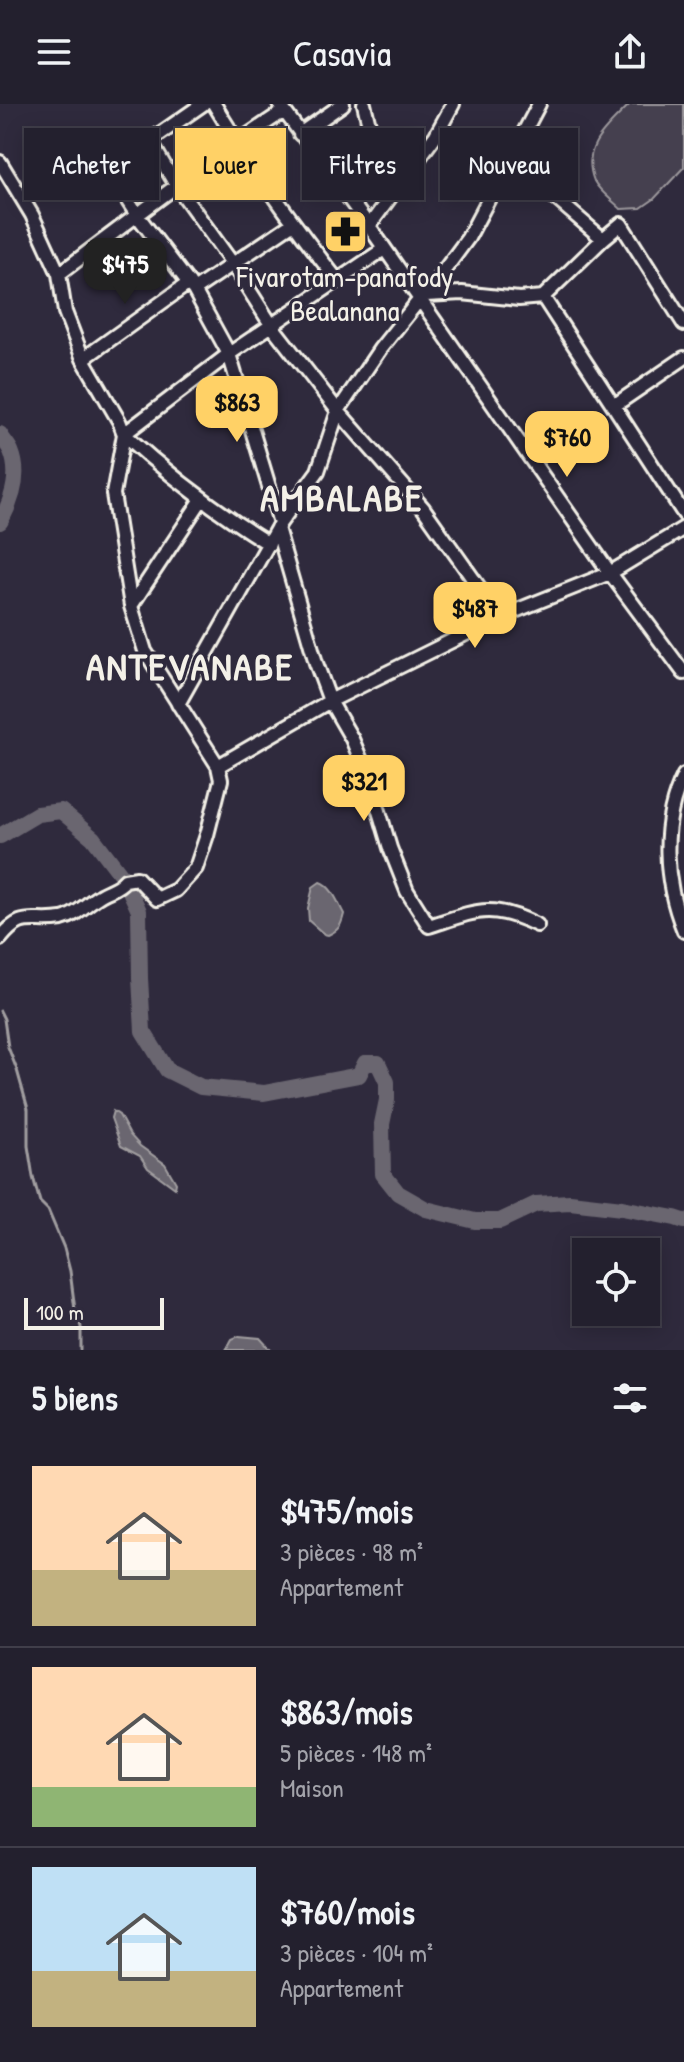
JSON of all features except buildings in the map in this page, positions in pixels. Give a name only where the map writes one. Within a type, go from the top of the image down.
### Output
[{"type":"street","points":[[159,135],[203,104]]},
{"type":"street","points":[[214,104],[229,128]]},
{"type":"street","points":[[300,134],[343,104]]},
{"type":"street","points":[[364,104],[370,128]]},
{"type":"street","points":[[424,151],[453,104]]},
{"type":"street","points":[[526,128],[539,104]]},
{"type":"street","points":[[255,128],[282,108],[384,249],[423,297],[610,573],[684,673]]},
{"type":"street","points":[[159,156],[175,183]]},
{"type":"street","points":[[0,162],[32,215],[59,274],[65,312],[83,359],[124,434],[202,499],[269,544]]},
{"type":"street","points":[[59,274],[175,186]]},
{"type":"street","points":[[127,200],[191,286],[229,354],[316,663],[330,701],[352,739],[371,784],[390,848],[407,891],[429,926],[477,910],[495,910],[537,925]]},
{"type":"street","points":[[187,200],[272,326],[338,411],[423,508],[500,617]]},
{"type":"street","points":[[276,200],[338,281]]},
{"type":"street","points":[[369,226],[387,200]]},
{"type":"street","points":[[178,704],[279,526],[318,471],[338,411],[380,349],[468,238],[488,200]]},
{"type":"street","points":[[558,200],[603,239]]},
{"type":"street","points":[[83,359],[191,286],[292,224]]},
{"type":"street","points":[[423,297],[462,293],[519,299],[543,297],[621,224],[684,324]]},
{"type":"street","points":[[0,939],[10,926],[26,919],[62,919],[72,915],[125,880],[137,878],[157,899],[176,890],[196,868],[221,780],[218,766],[145,651],[131,606],[113,494],[124,434],[229,354],[384,249]]},
{"type":"street","points":[[543,297],[684,514]]},
{"type":"street","points":[[615,405],[684,358]]},
{"type":"street","points":[[131,606],[202,499]]},
{"type":"street","points":[[218,766],[330,701],[500,617],[610,573],[684,528]]},
{"type":"street","points":[[684,775],[676,790],[668,829],[669,883],[684,931]]},
{"type":"shaded area","points":[[630,104],[684,104],[684,167],[654,199],[641,208],[621,209],[594,181],[591,157],[598,138]]},
{"type":"shaded area","points":[[320,882],[331,891],[344,914],[339,927],[328,935],[309,921],[308,908],[313,887]]},
{"type":"shaded area","points":[[113,1111],[140,1146],[165,1164],[176,1183],[175,1188],[148,1168],[140,1156],[121,1146],[111,1118]]},
{"type":"shaded area","points":[[239,1336],[260,1338],[271,1350],[226,1350],[232,1339]]},
{"type":"waterway","points":[[0,434],[11,451],[15,469],[11,497],[0,522]]},
{"type":"waterway","points":[[0,836],[37,814],[61,811],[93,838],[125,880],[139,911],[143,1031],[167,1070],[201,1087],[264,1093],[359,1075],[365,1063],[378,1063],[387,1082],[382,1124],[383,1174],[398,1193],[426,1209],[475,1221],[500,1221],[536,1204],[570,1202],[622,1208],[684,1221]]},
{"type":"waterway","points":[[0,1011],[28,1109],[28,1146],[33,1177],[40,1202],[48,1210],[64,1248],[70,1271],[75,1310],[81,1327],[81,1350]]},
{"type":"place","name":"Fivarotam-panafody Bealanana","points":[[345,231]]},
{"type":"district","name":"AMBALABE","points":[[342,498]]},
{"type":"district","name":"ANTEVANABE","points":[[190,667]]}]
